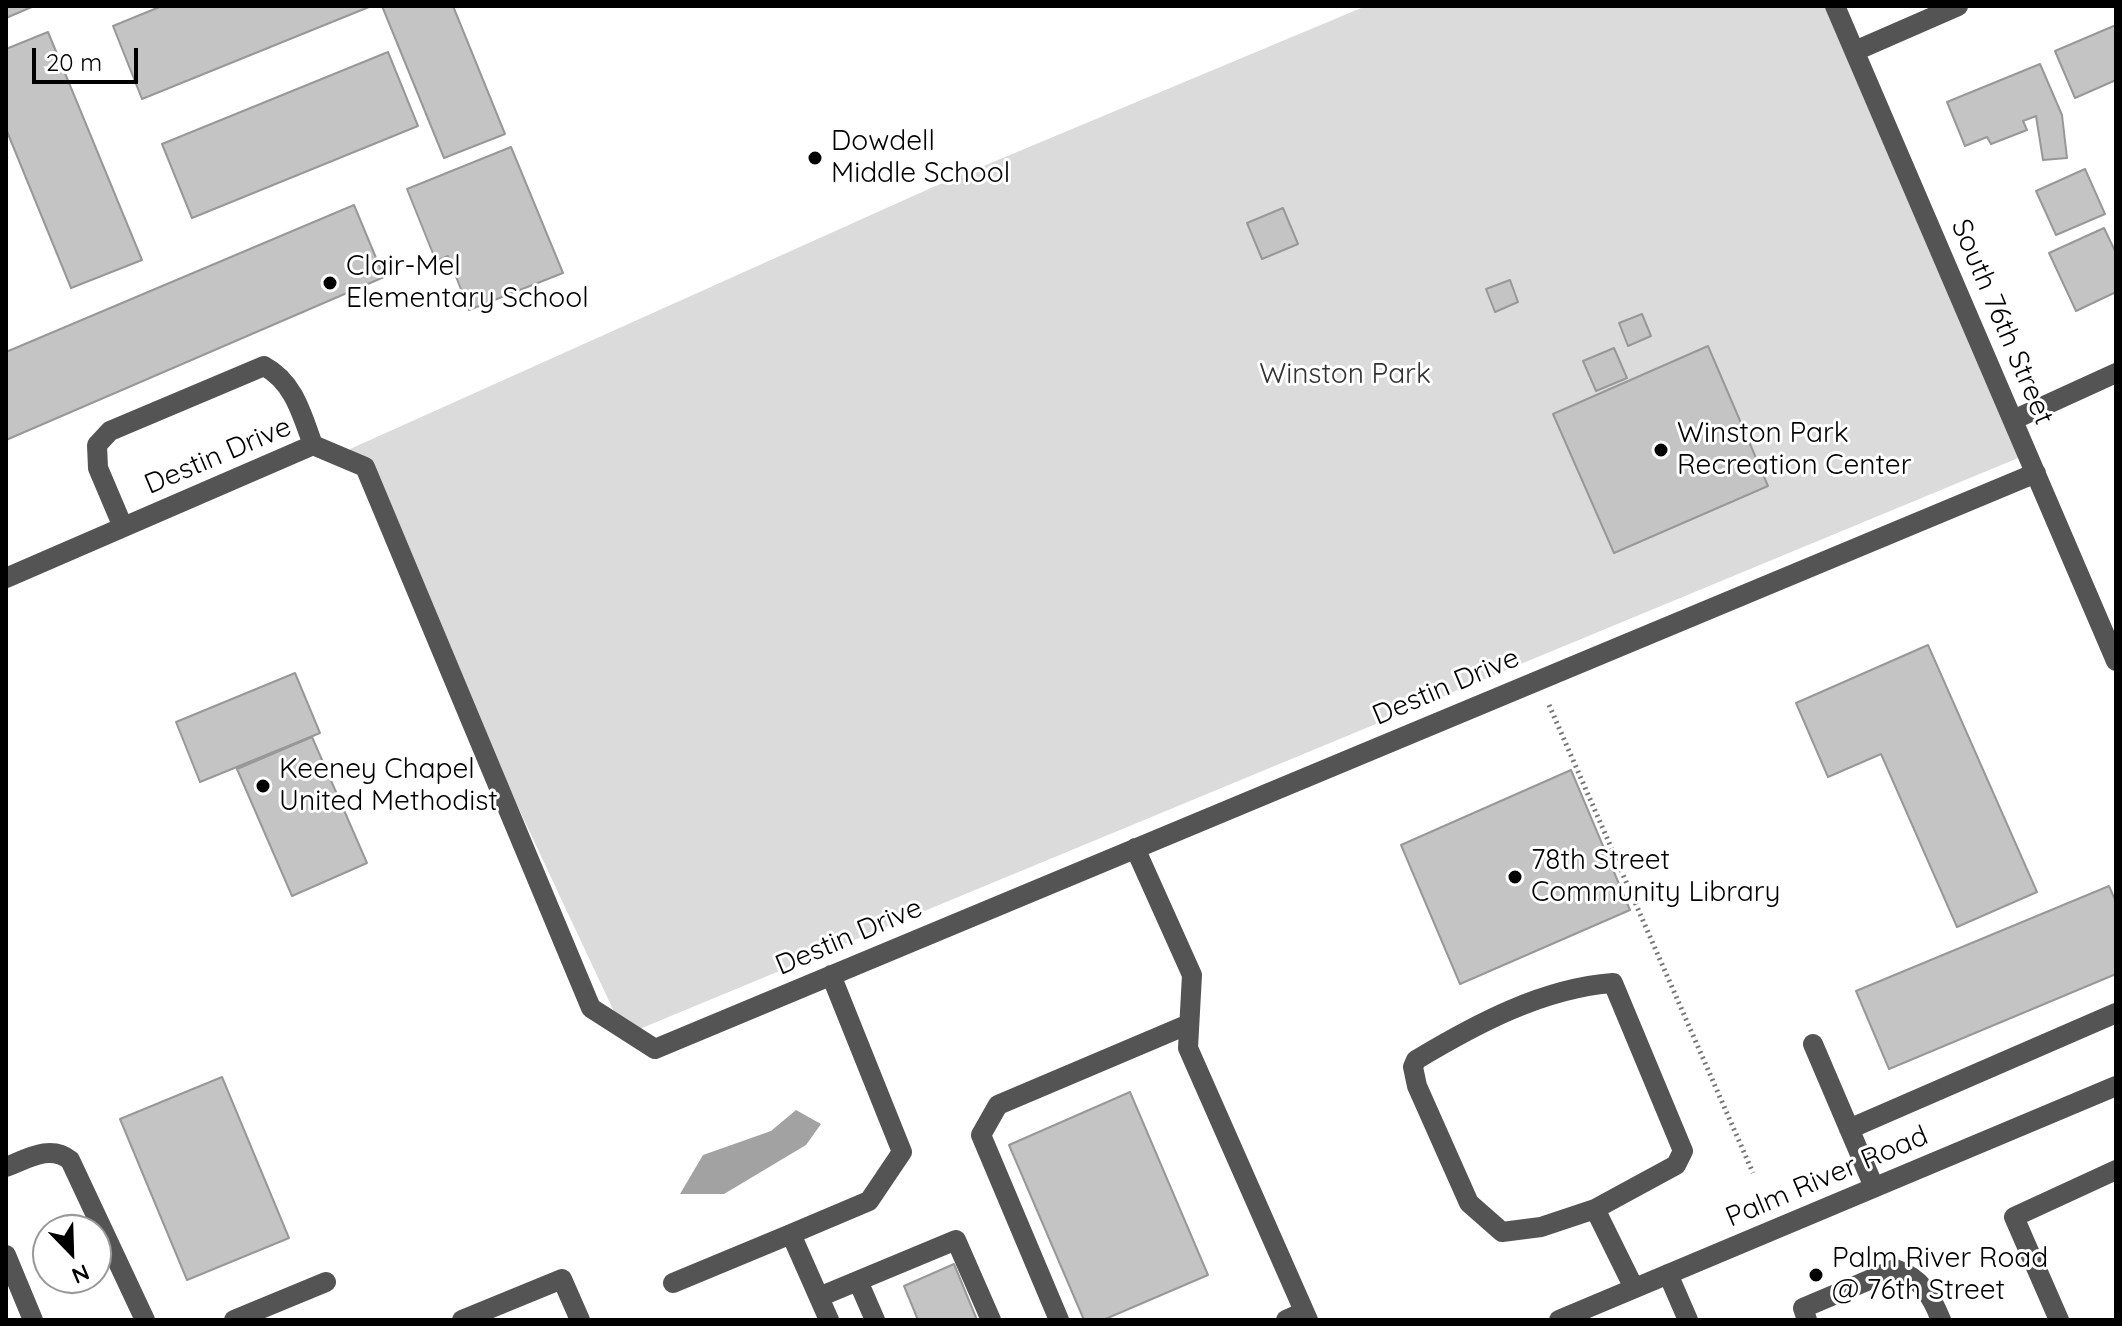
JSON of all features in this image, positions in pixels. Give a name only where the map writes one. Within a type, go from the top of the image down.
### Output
[{"type":"street","name":"South 76th Street","points":[[1835,6],[2116,661]]},
{"type":"street","points":[[1855,51],[1958,6]]},
{"type":"street","points":[[123,527],[98,468],[97,445],[110,431],[264,366],[281,375],[313,445]]},
{"type":"street","points":[[2013,420],[2116,373]]},
{"type":"street","name":"Destin Drive","points":[[6,578],[313,445],[365,467],[591,1008],[655,1049],[2036,473]]},
{"type":"street","points":[[1135,848],[1192,975],[1188,1048],[1299,1317]]},
{"type":"street","points":[[673,1283],[869,1201],[902,1152],[831,975]]},
{"type":"street","points":[[1613,983],[1683,1151],[1676,1165],[1595,1209],[1541,1227],[1502,1232],[1469,1203],[1417,1086],[1413,1067],[1416,1060],[1459,1035],[1559,990],[1613,983]]},
{"type":"street","points":[[1849,1129],[2116,1013]]},
{"type":"street","points":[[1059,1320],[981,1135],[998,1105],[1189,1024]]},
{"type":"street","points":[[1813,1044],[1874,1187]]},
{"type":"street","name":"Palm River Road","points":[[1559,1320],[2116,1086]]},
{"type":"street","points":[[6,1167],[46,1152],[56,1152],[70,1160],[145,1320]]},
{"type":"street","points":[[2059,1320],[2014,1217],[2116,1170]]},
{"type":"street","points":[[1595,1209],[1634,1288]]},
{"type":"street","points":[[791,1234],[829,1320]]},
{"type":"street","points":[[819,1297],[956,1240],[991,1320]]},
{"type":"street","points":[[6,1255],[33,1320]]},
{"type":"street","points":[[1805,1314],[1895,1269],[1914,1276],[1933,1299],[1941,1320]]},
{"type":"street","points":[[1668,1274],[1688,1320]]},
{"type":"street","points":[[462,1320],[562,1279],[580,1320]]},
{"type":"street","points":[[858,1281],[875,1320]]},
{"type":"street","points":[[234,1320],[326,1282]]},
{"type":"path","points":[[1538,679],[1753,1173]]},
{"type":"green space","name":"Winston Park","points":[[1366,6],[1839,6],[2023,456],[625,1035],[350,449],[931,188]]},
{"type":"shaded area","points":[[796,1110],[821,1124],[806,1145],[724,1194],[680,1194],[703,1155],[771,1131]]},
{"type":"building","points":[[6,6],[34,6],[6,18]]},
{"type":"building","points":[[162,6],[369,7],[142,99],[113,26]]},
{"type":"building","points":[[382,6],[453,6],[505,134],[444,158]]},
{"type":"building","points":[[2116,25],[2116,80],[2075,98],[2055,51]]},
{"type":"building","points":[[48,32],[142,260],[71,288],[6,129],[6,49]]},
{"type":"building","points":[[388,52],[418,126],[192,218],[162,144]]},
{"type":"building","points":[[2040,64],[2062,115],[2067,158],[2043,160],[2036,116],[2023,121],[2027,130],[1991,144],[1987,137],[1965,146],[1947,102]]},
{"type":"building","points":[[511,147],[563,273],[469,310],[448,256],[436,261],[407,189]]},
{"type":"building","points":[[2085,169],[2105,214],[2056,235],[2036,191]]},
{"type":"building","points":[[354,205],[384,277],[6,440],[6,352]]},
{"type":"building","points":[[1283,208],[1298,244],[1262,259],[1247,223]]},
{"type":"building","points":[[2104,228],[2116,253],[2116,292],[2076,311],[2049,253]]},
{"type":"building","points":[[1510,280],[1518,302],[1495,312],[1486,289]]},
{"type":"building","points":[[1642,314],[1651,336],[1628,346],[1619,323]]},
{"type":"building","name":"Winston Park Recreation Center","points":[[1708,346],[1768,486],[1614,553],[1553,414]]},
{"type":"building","points":[[1614,348],[1627,378],[1596,391],[1583,361]]},
{"type":"building","points":[[1928,645],[2037,892],[1957,927],[1881,754],[1828,777],[1796,703]]},
{"type":"building","points":[[295,673],[320,733],[200,782],[176,722]]},
{"type":"building","points":[[312,737],[367,863],[292,896],[237,769]]},
{"type":"building","name":"78th Street Community Library","points":[[1571,770],[1630,910],[1460,984],[1401,845]]},
{"type":"building","points":[[2109,886],[2116,902],[2116,974],[1889,1069],[1856,991]]},
{"type":"building","points":[[222,1077],[289,1238],[187,1280],[120,1119]]},
{"type":"building","points":[[1130,1092],[1208,1275],[1103,1320],[1084,1320],[1009,1145]]},
{"type":"building","points":[[954,1264],[977,1320],[918,1320],[904,1286]]},
{"type":"place","name":"Dowdell Middle School","points":[[815,158]]},
{"type":"place","name":"Clair-Mel Elementary School","points":[[330,283]]},
{"type":"place","name":"Winston Park Recreation Center","points":[[1661,450]]},
{"type":"place","name":"Keeney Chapel United Methodist","points":[[263,786]]},
{"type":"place","name":"78th Street Community Library","points":[[1515,877]]},
{"type":"place","name":"Palm River Road @ 76th Street","points":[[1816,1275]]}]
